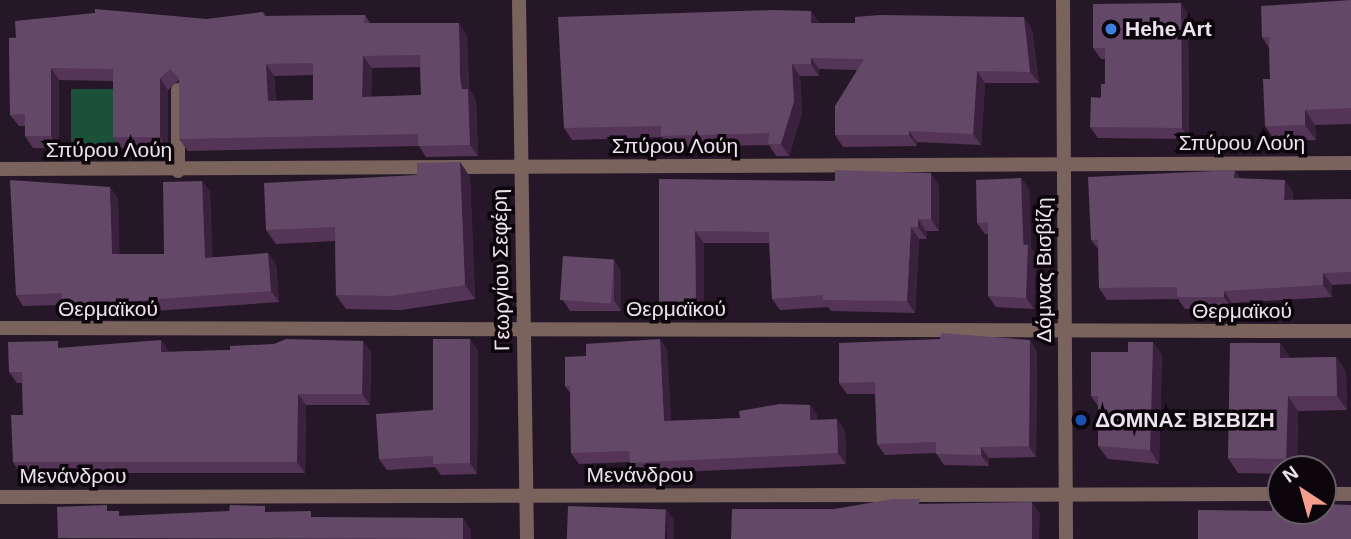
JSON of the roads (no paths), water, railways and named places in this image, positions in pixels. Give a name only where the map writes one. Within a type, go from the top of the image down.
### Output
[{"type":"street","name":"Γεωργίου Σεφέρη","points":[[519,0],[527,539]]},
{"type":"street","name":"Δόμνας Βισβίζη","points":[[1063,0],[1066,539]]},
{"type":"street","points":[[178,90],[178,171]]},
{"type":"street","name":"Σπύρου Λούη","points":[[0,169],[178,171],[1351,163]]},
{"type":"street","name":"Θερμαϊκού","points":[[0,328],[1065,333],[1351,331]]},
{"type":"street","name":"Μενάνδρου","points":[[0,497],[1066,492],[1267,494]]},
{"type":"place","name":"Hehe Art","points":[[1111,29]]},
{"type":"place","name":"ΔΟΜΝΑΣ ΒΙΣΒΙΖΗ","points":[[1081,420]]}]
